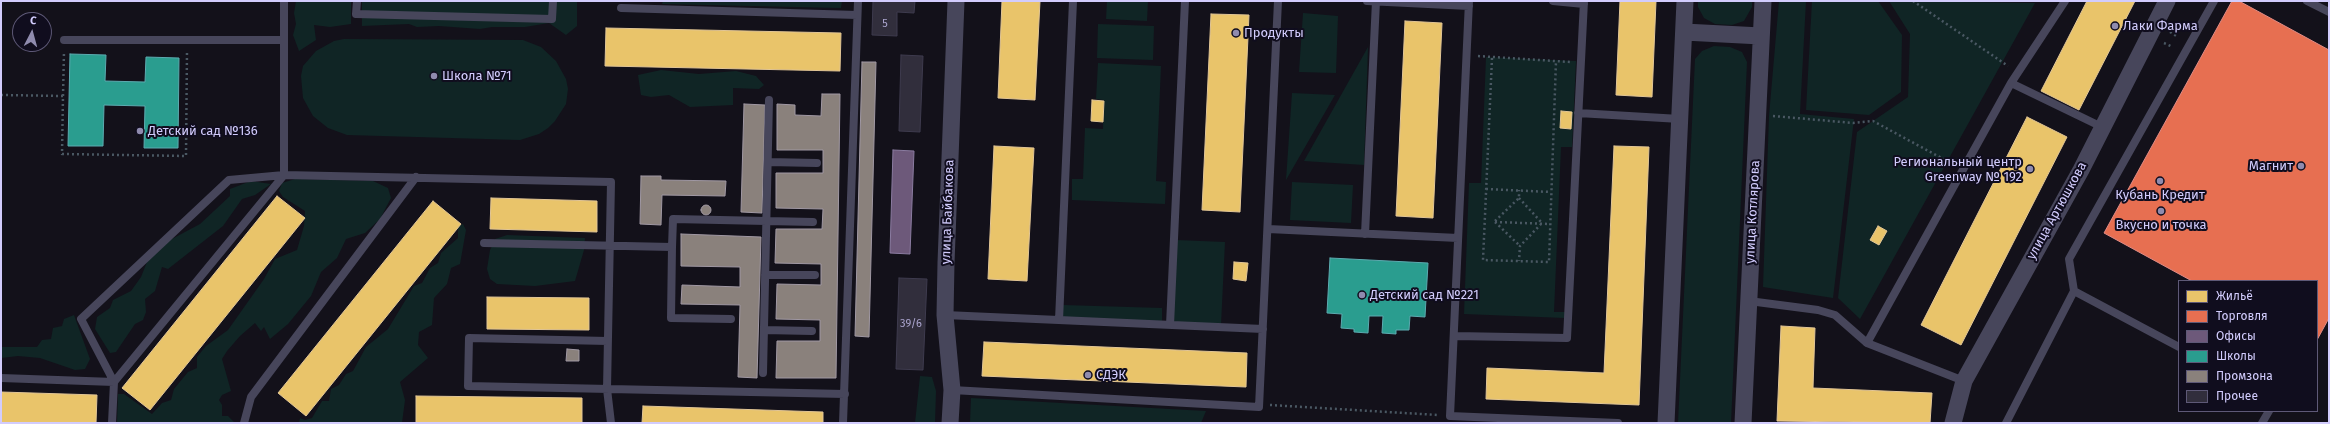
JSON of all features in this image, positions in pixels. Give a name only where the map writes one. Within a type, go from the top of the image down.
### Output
[{"type":"street","name":"улица Байбакова","points":[[950,423],[952,390],[945,315],[956,1]]},
{"type":"street","points":[[1666,423],[1685,1]]},
{"type":"street","name":"улица Котлярова","points":[[1743,423],[1763,1]]},
{"type":"street","name":"улица Артюшкова","points":[[1952,423],[1964,381],[2102,127],[2166,1]]},
{"type":"street","points":[[1684,32],[1761,36]]},
{"type":"lane","points":[[114,382],[284,174],[284,1]]},
{"type":"lane","points":[[357,1],[356,14],[552,18],[552,1]]},
{"type":"lane","points":[[843,423],[858,1]]},
{"type":"lane","points":[[1059,320],[1073,1]]},
{"type":"lane","points":[[1170,325],[1186,1]]},
{"type":"lane","points":[[952,390],[1259,407],[1278,1]]},
{"type":"lane","points":[[1367,1],[1469,3],[1455,336],[1450,416],[1618,423]]},
{"type":"lane","points":[[1365,234],[1376,1]]},
{"type":"lane","points":[[1455,336],[1567,338],[1584,3],[1555,1]]},
{"type":"lane","points":[[1867,343],[2011,83],[2064,1]]},
{"type":"lane","points":[[2006,423],[2074,291],[2069,259],[2214,1]]},
{"type":"lane","points":[[2307,1],[2329,12]]},
{"type":"lane","points":[[621,8],[653,5],[857,16]]},
{"type":"lane","points":[[64,40],[284,40]]},
{"type":"lane","points":[[2011,83],[2102,127]]},
{"type":"lane","points":[[763,373],[769,100]]},
{"type":"lane","points":[[1578,113],[1680,119]]},
{"type":"lane","points":[[768,162],[817,163]]},
{"type":"lane","points":[[112,423],[114,382],[81,319],[229,180],[284,174],[611,182],[607,389],[611,423]]},
{"type":"lane","points":[[244,423],[250,397],[416,177]]},
{"type":"lane","points":[[731,319],[670,318],[673,219],[813,222]]},
{"type":"lane","points":[[1268,229],[1458,238]]},
{"type":"lane","points":[[484,242],[672,247]]},
{"type":"lane","points":[[765,274],[815,275]]},
{"type":"lane","points":[[2074,291],[2178,346]]},
{"type":"lane","points":[[1749,301],[1818,310],[1835,315],[1867,343],[1964,381]]},
{"type":"lane","points":[[945,315],[1263,329]]},
{"type":"lane","points":[[764,330],[812,331]]},
{"type":"lane","points":[[608,341],[469,338],[468,386],[844,394]]},
{"type":"lane","points":[[1,378],[114,382]]},
{"type":"lane","points":[[2262,423],[2268,412]]},
{"type":"path","points":[[1913,1],[2002,63],[2018,72]]},
{"type":"path","points":[[2170,32],[2178,37]]},
{"type":"path","points":[[64,40],[62,154],[186,156],[188,40]]},
{"type":"path","points":[[2164,43],[2173,47]]},
{"type":"path","points":[[1556,61],[1549,262],[1483,260],[1492,58],[1556,61],[1581,63]]},
{"type":"path","points":[[1,95],[63,96]]},
{"type":"path","points":[[1769,116],[1853,123],[1873,121],[1947,161]]},
{"type":"path","points":[[1486,189],[1551,192]]},
{"type":"path","points":[[1519,190],[1519,198],[1542,223]]},
{"type":"path","points":[[1495,222],[1519,198]]},
{"type":"path","points":[[1495,222],[1550,224]]},
{"type":"path","points":[[1495,222],[1520,246]]},
{"type":"path","points":[[1519,261],[1520,246],[1542,223]]},
{"type":"path","points":[[1266,405],[1444,415]]},
{"type":"green space","points":[[296,1],[351,1],[351,24],[330,27],[314,25],[316,40],[299,51],[293,35],[296,24],[294,13]]},
{"type":"green space","points":[[362,1],[577,1],[577,26],[566,35],[549,23],[525,27],[492,27],[480,29],[439,26],[417,27],[409,24],[362,26]]},
{"type":"green space","points":[[663,1],[842,1],[841,8],[662,4]]},
{"type":"green space","points":[[1107,1],[1148,1],[1147,21],[1106,19]]},
{"type":"green space","points":[[1698,1],[1752,1],[1752,7],[1744,21],[1732,25],[1715,24],[1704,18],[1698,7]]},
{"type":"green space","points":[[1779,1],[1806,1],[1800,114],[1854,119],[1833,298],[1763,287],[1769,116]]},
{"type":"green space","points":[[1812,1],[1878,1],[1902,35],[1901,92],[1869,115],[1806,110]]},
{"type":"green space","points":[[1889,1],[2035,3],[1860,319],[1838,298],[1857,132],[1908,97],[1910,34]]},
{"type":"green space","points":[[1303,13],[1338,16],[1336,73],[1299,72]]},
{"type":"green space","points":[[1098,24],[1154,26],[1153,60],[1097,58]]},
{"type":"green space","points":[[344,39],[523,40],[541,47],[556,61],[566,79],[568,89],[566,104],[555,121],[548,128],[539,134],[520,140],[347,135],[328,128],[313,116],[303,98],[301,76],[303,66],[316,51],[334,41]]},
{"type":"green space","points":[[1714,46],[1730,47],[1742,52],[1747,62],[1731,423],[1678,423],[1695,59],[1702,51]]},
{"type":"green space","points":[[1368,47],[1364,165],[1304,161]]},
{"type":"green space","points":[[1486,57],[1576,61],[1572,147],[1561,147],[1554,312],[1566,312],[1565,318],[1464,314],[1469,183],[1481,183]]},
{"type":"green space","points":[[1098,63],[1161,66],[1156,181],[1166,182],[1165,204],[1072,200],[1072,179],[1083,179],[1085,128],[1103,129],[1104,100],[1096,99]]},
{"type":"green space","points":[[661,70],[699,74],[736,71],[756,76],[764,85],[759,89],[733,88],[733,105],[690,107],[669,95],[651,97],[641,95],[638,75]]},
{"type":"green space","points":[[1292,93],[1335,95],[1286,180]]},
{"type":"green space","points":[[295,179],[373,181],[388,188],[391,198],[380,219],[365,233],[346,239],[337,258],[321,272],[311,296],[288,324],[270,339],[264,327],[261,331],[255,323],[240,336],[227,351],[222,359],[231,391],[222,395],[219,400],[222,405],[222,416],[228,416],[235,423],[117,423],[118,394],[124,394],[152,414],[162,403],[171,400],[174,389],[188,372],[197,368],[197,357],[206,346],[228,330],[264,279],[275,259],[297,250],[304,226],[305,211],[283,197],[279,191],[282,183]]},
{"type":"green space","points":[[251,181],[271,184],[255,195],[242,199],[223,226],[168,269],[162,267],[155,291],[145,299],[146,312],[143,320],[135,324],[116,352],[110,353],[95,329],[97,317],[110,308],[113,300],[131,291],[141,277],[147,262],[170,240],[200,224],[230,196],[230,189]]},
{"type":"green space","points":[[1292,182],[1353,185],[1351,223],[1290,220]]},
{"type":"green space","points":[[463,224],[466,230],[460,264],[451,268],[447,284],[434,298],[432,325],[419,332],[418,345],[428,358],[400,382],[405,400],[402,423],[299,423],[300,418],[305,420],[312,418],[322,401],[329,401],[331,389],[339,385],[346,374],[353,371],[366,347],[388,329],[414,286],[422,283],[430,268],[438,263],[441,253],[458,238],[458,227]]},
{"type":"green space","points":[[507,235],[585,238],[584,250],[575,281],[535,286],[497,284],[490,279],[487,269],[490,250],[495,239]]},
{"type":"green space","points":[[1176,240],[1225,242],[1221,325],[1173,323]]},
{"type":"green space","points":[[1063,305],[1162,308],[1162,321],[1063,318]]},
{"type":"green space","points":[[74,315],[90,359],[85,369],[75,370],[40,358],[18,356],[1,358],[1,347],[37,347],[42,340],[51,339],[53,328],[62,326],[64,319]]},
{"type":"green space","points":[[920,376],[932,377],[936,391],[935,423],[915,423]]},
{"type":"green space","points":[[971,398],[1206,411],[1201,423],[970,423]]},
{"type":"building: Жильё","points":[[1002,1],[1040,1],[1035,100],[998,98]]},
{"type":"building: Жильё","points":[[1620,1],[1656,1],[1652,97],[1616,95]]},
{"type":"building: Жильё","points":[[2087,1],[2135,1],[2079,110],[2041,91]]},
{"type":"building: Жильё","points":[[1211,14],[1249,15],[1240,212],[1202,210]]},
{"type":"building: Жильё","points":[[1405,21],[1442,23],[1433,218],[1396,216]]},
{"type":"building: Жильё","points":[[606,28],[841,33],[840,71],[605,66]]},
{"type":"building: Жильё","points":[[1092,100],[1104,101],[1103,122],[1091,121]]},
{"type":"building: Жильё","points":[[1561,111],[1572,112],[1571,129],[1560,128]]},
{"type":"building: Жильё","points":[[2027,117],[2067,137],[1961,345],[1921,325]]},
{"type":"building: Жильё","points":[[994,146],[1034,148],[1027,281],[988,279]]},
{"type":"building: Жильё","points":[[1614,146],[1649,147],[1639,405],[1486,399],[1487,368],[1604,373]]},
{"type":"building: Жильё","points":[[277,196],[305,218],[150,410],[122,388]]},
{"type":"building: Жильё","points":[[491,198],[597,201],[597,232],[490,229]]},
{"type":"building: Жильё","points":[[433,201],[461,224],[306,416],[278,393]]},
{"type":"building: Жильё","points":[[1878,226],[1887,231],[1879,245],[1870,240]]},
{"type":"building: Жильё","points":[[1234,262],[1248,263],[1246,281],[1233,279]]},
{"type":"building: Жильё","points":[[487,297],[589,298],[589,330],[487,329]]},
{"type":"building: Жильё","points":[[1781,326],[1815,328],[1813,388],[1932,393],[1930,423],[1777,421]]},
{"type":"building: Жильё","points":[[984,342],[1247,353],[1246,387],[982,376]]},
{"type":"building: Жильё","points":[[1,392],[97,395],[96,423],[1,423]]},
{"type":"building: Жильё","points":[[416,396],[582,398],[582,423],[416,423]]},
{"type":"building: Жильё","points":[[643,406],[823,412],[823,423],[642,423]]},
{"type":"building: Торговля","points":[[2232,1],[2239,1],[2329,50],[2329,318],[2318,338],[2318,280],[2190,280],[2104,233]]},
{"type":"building: Офисы","points":[[893,150],[914,151],[910,254],[890,253]]},
{"type":"building: Школы","points":[[70,54],[106,55],[105,81],[145,82],[146,57],[179,58],[178,148],[144,148],[145,106],[104,105],[103,146],[68,146]]},
{"type":"building: Школы","points":[[1330,258],[1428,263],[1425,317],[1410,316],[1409,330],[1396,330],[1396,334],[1382,333],[1383,316],[1369,316],[1368,333],[1354,332],[1354,329],[1341,328],[1342,314],[1327,313]]},
{"type":"building: Промзона","points":[[862,62],[876,62],[869,337],[855,336]]},
{"type":"building: Промзона","points":[[822,94],[840,94],[836,378],[776,378],[777,341],[820,341],[820,320],[776,319],[777,284],[821,285],[821,264],[775,263],[776,229],[822,229],[823,209],[776,208],[776,173],[823,173],[823,150],[777,150],[777,104],[795,105],[795,115],[821,116]]},
{"type":"building: Промзона","points":[[744,104],[765,105],[762,213],[741,212]]},
{"type":"building: Промзона","points":[[641,176],[661,176],[661,180],[726,181],[725,196],[662,195],[661,225],[640,224]]},
{"type":"building: Промзона","points":[[706,205],[711,210],[706,215],[701,210]]},
{"type":"building: Промзона","points":[[681,234],[761,237],[757,378],[738,377],[740,305],[681,304],[682,285],[740,287],[740,267],[681,266]]},
{"type":"building: Промзона","points":[[567,349],[579,350],[579,361],[566,361]]},
{"type":"building: Прочее","points":[[873,1],[915,1],[914,13],[897,12],[897,36],[872,35]]},
{"type":"building: Прочее","points":[[901,55],[923,56],[920,132],[899,131]]},
{"type":"building: Прочее","points":[[899,278],[927,279],[923,370],[896,369]]},
{"type":"place","name":"Лаки Фарма","points":[[2115,26]]},
{"type":"place","name":"Продукты","points":[[1236,33]]},
{"type":"place","name":"Школа №71","points":[[434,76]]},
{"type":"place","name":"Детский сад №136","points":[[140,131]]},
{"type":"place","name":"Магнит","points":[[2301,166]]},
{"type":"place","name":"Региональный центр Greenway № 192","points":[[2030,169]]},
{"type":"place","name":"Кубань Кредит","points":[[2160,181]]},
{"type":"place","name":"Вкусно и точка","points":[[2161,211]]},
{"type":"place","name":"Детский сад №221","points":[[1362,295]]},
{"type":"place","name":"СДЭК","points":[[1088,375]]}]
